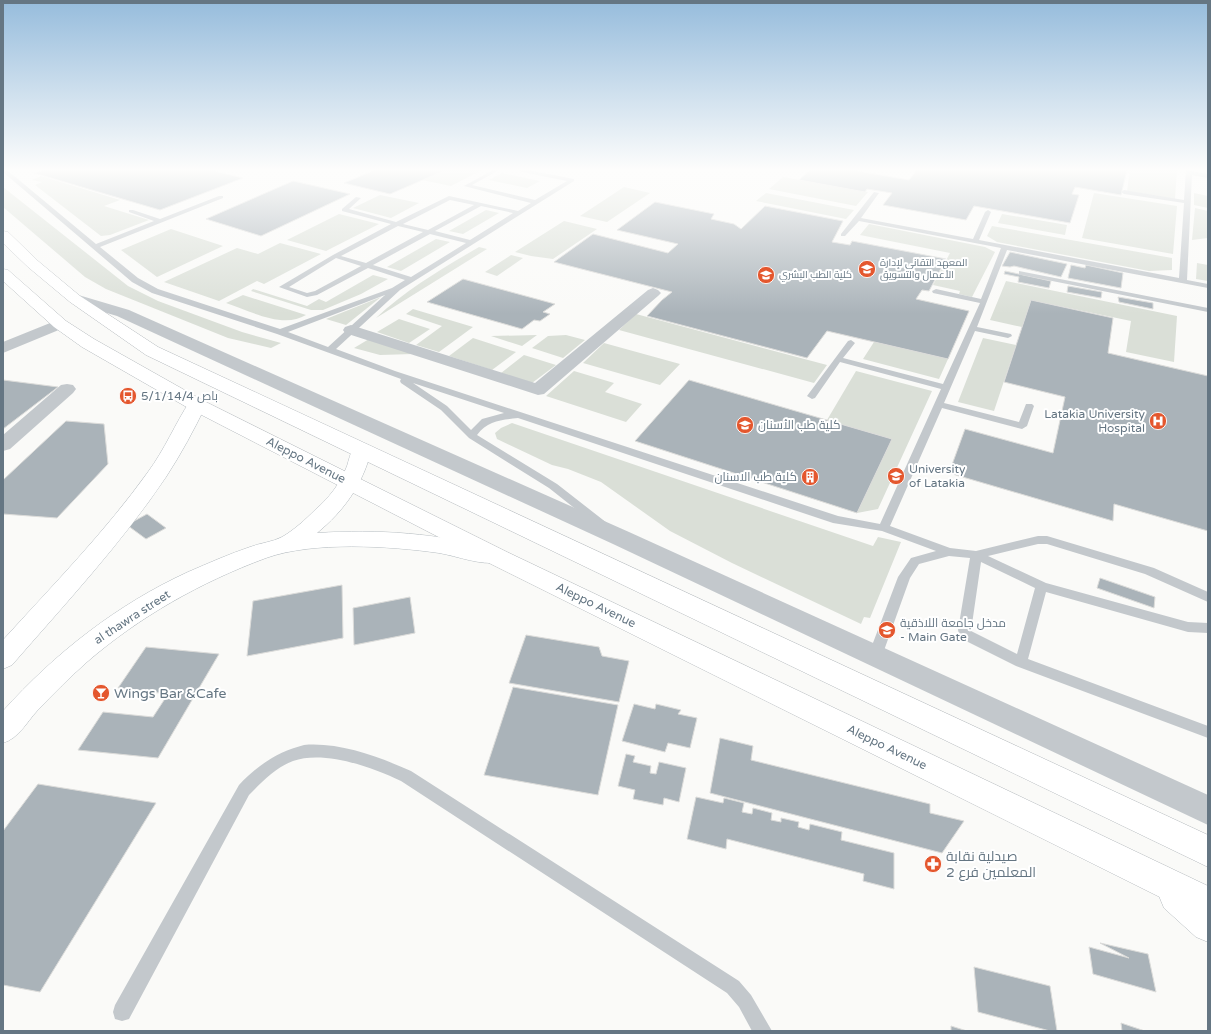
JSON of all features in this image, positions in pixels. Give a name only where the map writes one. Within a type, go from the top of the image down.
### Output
[{"type":"main road","points":[[3,235],[33,264],[75,299],[152,351],[1208,851]]},
{"type":"main road","name":"Aleppo Avenue","points":[[3,273],[60,324],[88,344],[197,405],[499,558],[1208,904]]},
{"type":"main road","points":[[3,658],[106,543],[164,465],[184,433],[197,405]]},
{"type":"main road","name":"al thawra street","points":[[288,544],[326,513],[340,498],[356,472],[362,451]]},
{"type":"main road","name":"al thawra street","points":[[3,731],[21,709],[56,674],[93,642],[131,615],[170,591],[209,572],[249,556],[288,544],[351,539],[412,541],[471,551],[499,558]]},
{"type":"main road","points":[[1158,879],[1208,925]]},
{"type":"street","points":[[351,330],[538,390],[653,293]]},
{"type":"street","points":[[75,299],[123,313],[621,538],[1208,810]]},
{"type":"street","points":[[3,348],[60,324]]},
{"type":"street","points":[[3,445],[67,389]]},
{"type":"lane","points":[[62,218],[94,247],[135,280],[155,291],[280,332],[392,373],[837,520],[884,528],[949,552],[976,555],[1042,586],[1188,627],[1208,628]]},
{"type":"lane","points":[[153,218],[161,221]]},
{"type":"lane","points":[[94,247],[168,218]]},
{"type":"lane","points":[[376,218],[472,242]]},
{"type":"lane","points":[[409,218],[335,256],[284,286],[307,295],[311,295],[454,218]]},
{"type":"lane","points":[[330,350],[397,288],[511,218]]},
{"type":"lane","points":[[976,242],[985,218]]},
{"type":"lane","points":[[1183,280],[1186,218]]},
{"type":"lane","points":[[843,235],[857,219],[1183,280],[1208,286]]},
{"type":"lane","points":[[884,528],[984,302],[1005,247]]},
{"type":"lane","points":[[335,256],[411,279]]},
{"type":"lane","points":[[1022,273],[1208,310]]},
{"type":"lane","points":[[280,332],[397,288]]},
{"type":"lane","points":[[936,291],[984,302]]},
{"type":"lane","points":[[972,328],[1008,336]]},
{"type":"lane","points":[[812,396],[851,343]]},
{"type":"lane","points":[[838,359],[946,388]]},
{"type":"lane","points":[[392,373],[444,408],[472,436],[553,486],[621,538]]},
{"type":"lane","points":[[939,404],[1022,426],[1029,406]]},
{"type":"lane","points":[[472,436],[478,426],[493,417],[521,415]]},
{"type":"lane","points":[[976,555],[1038,540],[1047,540],[1163,575],[1186,584],[1208,596]]},
{"type":"lane","points":[[875,656],[904,578],[914,561],[949,552]]},
{"type":"lane","points":[[976,555],[964,630],[965,634],[1021,662],[1208,732]]},
{"type":"lane","points":[[1021,662],[1042,586]]},
{"type":"lane","points":[[122,1012],[244,790],[267,768],[291,755],[304,751],[345,755],[358,758],[386,767],[406,776],[733,987],[745,1001],[763,1031]]},
{"type":"shaded area","points":[[16,218],[42,218],[128,286],[158,301],[242,332],[281,343],[271,348],[228,338],[106,289],[85,277]]},
{"type":"shaded area","points":[[78,218],[143,218],[149,220],[110,235],[101,236]]},
{"type":"shaded area","points":[[330,218],[356,218],[379,224],[326,251],[287,240]]},
{"type":"shaded area","points":[[471,218],[490,218],[463,234],[449,231]]},
{"type":"shaded area","points":[[590,218],[613,218],[607,222]]},
{"type":"shaded area","points":[[1000,218],[1027,218],[1067,225],[1065,235],[998,223]]},
{"type":"shaded area","points":[[1087,218],[1176,218],[1173,254],[1082,238]]},
{"type":"shaded area","points":[[1194,218],[1208,218],[1208,238],[1192,240]]},
{"type":"shaded area","points":[[564,221],[597,229],[553,259],[515,252]]},
{"type":"shaded area","points":[[869,224],[985,247],[995,252],[972,297],[959,294],[960,291],[933,285],[950,253],[860,235]]},
{"type":"shaded area","points":[[992,226],[1172,258],[1172,270],[1149,271],[997,242],[987,236]]},
{"type":"shaded area","points":[[171,229],[223,246],[157,277],[121,250]]},
{"type":"shaded area","points":[[436,239],[450,242],[401,271],[387,267]]},
{"type":"shaded area","points":[[280,243],[321,254],[264,284],[257,281],[219,301],[164,282],[237,248],[258,254]]},
{"type":"shaded area","points":[[479,247],[487,249],[376,318],[413,288]]},
{"type":"shaded area","points":[[511,255],[523,258],[497,276],[485,272]]},
{"type":"shaded area","points":[[1197,263],[1208,265],[1208,281],[1196,279]]},
{"type":"shaded area","points":[[373,275],[388,279],[361,294],[323,310],[311,310],[251,291],[253,289],[307,306],[319,299],[326,302]]},
{"type":"shaded area","points":[[1006,281],[1177,316],[1174,362],[1126,352],[1131,321],[1031,300],[1022,327],[990,320]]},
{"type":"shaded area","points":[[243,295],[306,315],[297,319],[277,319],[256,314],[226,303]]},
{"type":"shaded area","points":[[381,297],[346,325],[326,319]]},
{"type":"shaded area","points":[[413,309],[473,327],[439,352],[416,345],[442,326],[406,314]]},
{"type":"shaded area","points":[[636,314],[827,365],[814,383],[619,330]]},
{"type":"shaded area","points":[[399,319],[430,329],[409,343],[377,332]]},
{"type":"shaded area","points":[[537,335],[522,346],[491,336]]},
{"type":"shaded area","points":[[566,335],[585,340],[563,358],[532,348],[548,336]]},
{"type":"shaded area","points":[[473,338],[516,352],[492,370],[449,356]]},
{"type":"shaded area","points":[[983,338],[1016,345],[994,411],[958,402]]},
{"type":"shaded area","points":[[369,339],[413,354],[380,355],[354,348]]},
{"type":"shaded area","points":[[874,342],[948,359],[939,379],[863,359]]},
{"type":"shaded area","points":[[604,343],[680,364],[660,385],[583,363]]},
{"type":"shaded area","points":[[524,355],[556,365],[532,383],[501,373]]},
{"type":"shaded area","points":[[574,371],[614,383],[605,392],[642,404],[626,422],[546,396]]},
{"type":"shaded area","points":[[856,371],[932,391],[878,509],[857,513],[892,439],[827,420]]},
{"type":"shaded area","points":[[512,423],[873,546],[878,537],[901,542],[870,618],[864,617],[861,624],[732,563],[670,531],[601,482],[568,469],[552,465],[497,439],[495,433],[501,428]]},
{"type":"building","points":[[208,218],[299,218],[261,236],[206,219]]},
{"type":"building","points":[[633,218],[711,218],[734,224],[741,229],[752,218],[829,218],[843,221],[832,242],[850,245],[852,241],[946,259],[929,291],[922,290],[916,299],[969,311],[948,359],[827,331],[807,358],[647,316],[672,292],[554,262],[593,234],[668,253],[678,244],[617,230]]},
{"type":"building","points":[[1043,218],[1072,218],[1070,223]]},
{"type":"building","points":[[1010,252],[1067,264],[1061,277],[1014,266],[1002,266]]},
{"type":"building","points":[[1071,265],[1085,268],[1086,265],[1123,273],[1121,288],[1068,278]]},
{"type":"building","points":[[1005,271],[1051,281],[1049,288],[1018,282],[1019,277],[1004,274]]},
{"type":"building","points":[[463,279],[555,304],[543,312],[550,314],[540,321],[534,320],[522,329],[427,302]]},
{"type":"building","points":[[1068,286],[1102,292],[1101,298],[1067,292]]},
{"type":"building","points":[[1118,297],[1153,303],[1153,309],[1119,302]]},
{"type":"building","points":[[1031,300],[1113,318],[1108,353],[1208,376],[1208,531],[1114,504],[1113,521],[949,473],[965,429],[1053,453],[1065,397],[1004,382]]},
{"type":"building","points":[[3,380],[58,387],[3,429]]},
{"type":"building","name":"كلية طب الاسنان","points":[[689,380],[892,439],[857,513],[635,441]]},
{"type":"building","points":[[66,421],[104,424],[108,464],[57,518],[3,514],[3,480]]},
{"type":"building","points":[[147,514],[166,528],[146,539],[127,525]]},
{"type":"building","points":[[1100,578],[1155,597],[1154,608],[1097,588]]},
{"type":"building","points":[[342,585],[343,638],[247,656],[253,601]]},
{"type":"building","points":[[410,597],[415,633],[354,645],[353,608]]},
{"type":"building","points":[[526,635],[599,647],[602,656],[629,661],[619,702],[509,683]]},
{"type":"building","points":[[146,647],[219,654],[158,758],[78,750],[103,712],[153,717],[168,694],[118,688]]},
{"type":"building","points":[[513,687],[618,705],[598,795],[484,775]]},
{"type":"building","points":[[634,704],[655,709],[656,704],[681,710],[678,714],[697,718],[690,748],[668,743],[665,752],[622,741]]},
{"type":"building","points":[[720,738],[753,746],[751,760],[930,804],[930,813],[964,821],[942,853],[710,793]]},
{"type":"building","points":[[626,754],[635,756],[633,762],[651,766],[650,773],[656,774],[659,762],[686,768],[679,802],[664,798],[663,805],[633,799],[635,790],[618,786]]},
{"type":"building","points":[[38,784],[156,803],[40,992],[3,985],[3,831]]},
{"type":"building","points":[[696,797],[723,803],[724,798],[744,803],[742,812],[752,814],[753,808],[772,813],[771,820],[781,822],[781,818],[799,822],[798,827],[809,830],[810,824],[842,832],[841,840],[894,853],[894,889],[863,881],[864,874],[727,839],[726,849],[687,839]]},
{"type":"building","points":[[1100,943],[1148,954],[1156,992],[1093,974],[1089,947],[1129,958]]},
{"type":"building","points":[[974,967],[1050,986],[1057,1031],[1050,1031],[978,1012]]},
{"type":"building","points":[[1121,1023],[1145,1031],[1122,1031]]},
{"type":"building","points":[[951,1026],[967,1031],[951,1031]]},
{"type":"place","name":"المعهد التقاني لإدارة الأعمال والتسويق","points":[[867,269]]},
{"type":"place","name":"كلية الطب البشري","points":[[766,275]]},
{"type":"place","name":"باص 5/1/14/4","points":[[128,396]]},
{"type":"place","name":"Latakia University Hospital","points":[[1158,421]]},
{"type":"place","name":"كلية طب الأسنان","points":[[745,425]]},
{"type":"place","name":"University of Latakia","points":[[896,476]]},
{"type":"place","name":"كلية طب الاسنان","points":[[810,477]]},
{"type":"place","name":"مدخل جامعة اللاذقية - Main Gate","points":[[887,630]]},
{"type":"place","name":"Wings Bar &Cafe","points":[[101,693]]},
{"type":"place","name":"صيدلية نقابة المعلمين فرع 2","points":[[933,864]]}]
